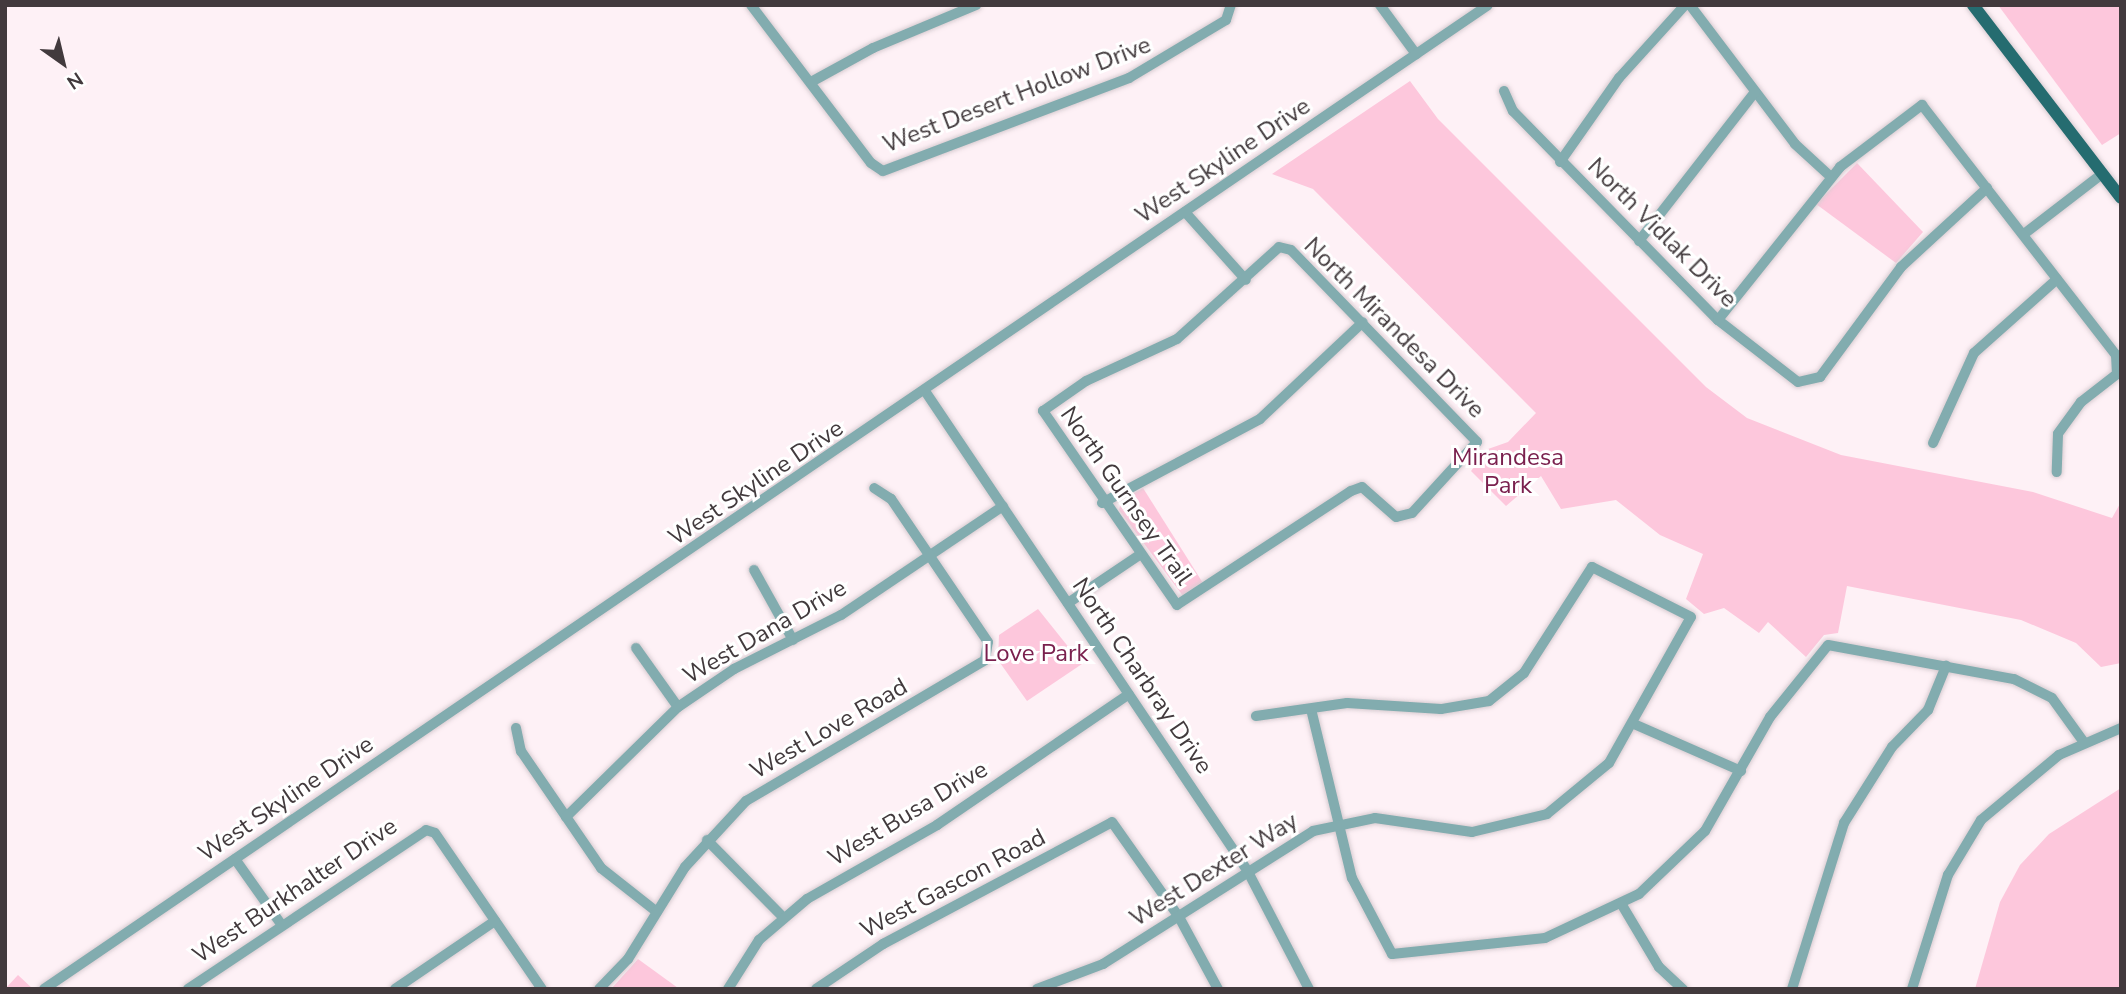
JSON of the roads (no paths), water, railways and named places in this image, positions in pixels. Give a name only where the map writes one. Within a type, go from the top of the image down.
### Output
[{"type":"main road","points":[[1973,5],[2121,198]]},
{"type":"street","points":[[751,5],[811,82],[873,48],[976,5]]},
{"type":"street","points":[[1381,5],[1416,54]]},
{"type":"street","name":"West Skyline Drive","points":[[44,989],[926,394],[1185,212],[1488,5]]},
{"type":"street","points":[[1560,162],[1619,78],[1688,5],[1755,92],[1831,177]]},
{"type":"street","name":"West Desert Hollow Drive","points":[[811,82],[881,170],[1129,78],[1226,20],[1231,6]]},
{"type":"street","name":"North Vidlak Drive","points":[[1504,91],[1513,111],[1560,162],[1718,320],[1780,371],[1809,384],[1828,369],[1877,297],[1931,235],[1987,188]]},
{"type":"street","points":[[1639,241],[1755,92]]},
{"type":"street","points":[[1718,320],[1831,177],[1901,115],[1922,105],[2024,234],[2118,365],[2057,434],[2052,459],[2057,472]]},
{"type":"street","points":[[2024,234],[2102,174]]},
{"type":"street","points":[[1185,212],[1246,280]]},
{"type":"street","name":"North Mirandesa Drive","points":[[1177,605],[1362,487],[1404,518],[1477,442],[1291,250],[1279,247],[1246,280]]},
{"type":"street","points":[[1933,443],[1973,352],[2057,279]]},
{"type":"street","name":"North Gurnsey Trail","points":[[1177,605],[1138,556],[1043,411],[1086,381],[1177,339],[1246,280]]},
{"type":"street","points":[[1102,503],[1260,419],[1363,323]]},
{"type":"street","name":"North Charbray Drive","points":[[926,394],[1247,870],[1310,989]]},
{"type":"street","points":[[874,488],[891,499],[930,555]]},
{"type":"street","name":"West Dana Drive","points":[[566,817],[678,708],[930,555],[1003,506]]},
{"type":"street","name":"West Love Road","points":[[599,989],[628,960],[657,912],[707,840],[768,786],[884,724],[989,652],[930,555]]},
{"type":"street","points":[[1068,603],[1138,556]]},
{"type":"street","name":"West Dexter Way","points":[[1037,989],[1102,964],[1179,917],[1293,839],[1337,823],[1375,818],[1472,832],[1524,824],[1590,784],[1634,724],[1691,617],[1592,567],[1524,673],[1489,701],[1441,709],[1377,702],[1311,709]]},
{"type":"street","points":[[754,570],[793,640]]},
{"type":"street","points":[[1256,716],[1311,709],[1352,878],[1392,954],[1545,938],[1622,905],[1705,831],[1789,688],[1828,645],[1946,666],[2034,687],[2065,710],[2083,741]]},
{"type":"street","points":[[636,648],[678,708]]},
{"type":"street","points":[[1792,989],[1844,823],[1892,747],[1928,710],[1946,666]]},
{"type":"street","name":"West Busa Drive","points":[[728,989],[759,940],[783,917],[937,825],[1129,694]]},
{"type":"street","points":[[1634,724],[1741,771]]},
{"type":"street","points":[[516,728],[521,751],[601,867],[657,912]]},
{"type":"street","points":[[1912,989],[1962,847],[2006,793],[2083,741],[2121,728]]},
{"type":"street","name":"West Gascon Road","points":[[816,989],[883,944],[1112,822],[1179,917]]},
{"type":"street","name":"West Burkhalter Drive","points":[[188,989],[426,830],[435,833],[495,921]]},
{"type":"street","points":[[707,840],[783,917]]},
{"type":"street","points":[[235,859],[281,925]]},
{"type":"street","points":[[1622,905],[1659,967],[1683,989]]},
{"type":"street","points":[[1179,917],[1218,989]]},
{"type":"street","points":[[395,989],[495,921],[542,989]]},
{"type":"park label","name":"Mirandesa Park","points":[[1508,472]]},
{"type":"park label","name":"Love Park","points":[[1036,654]]}]
